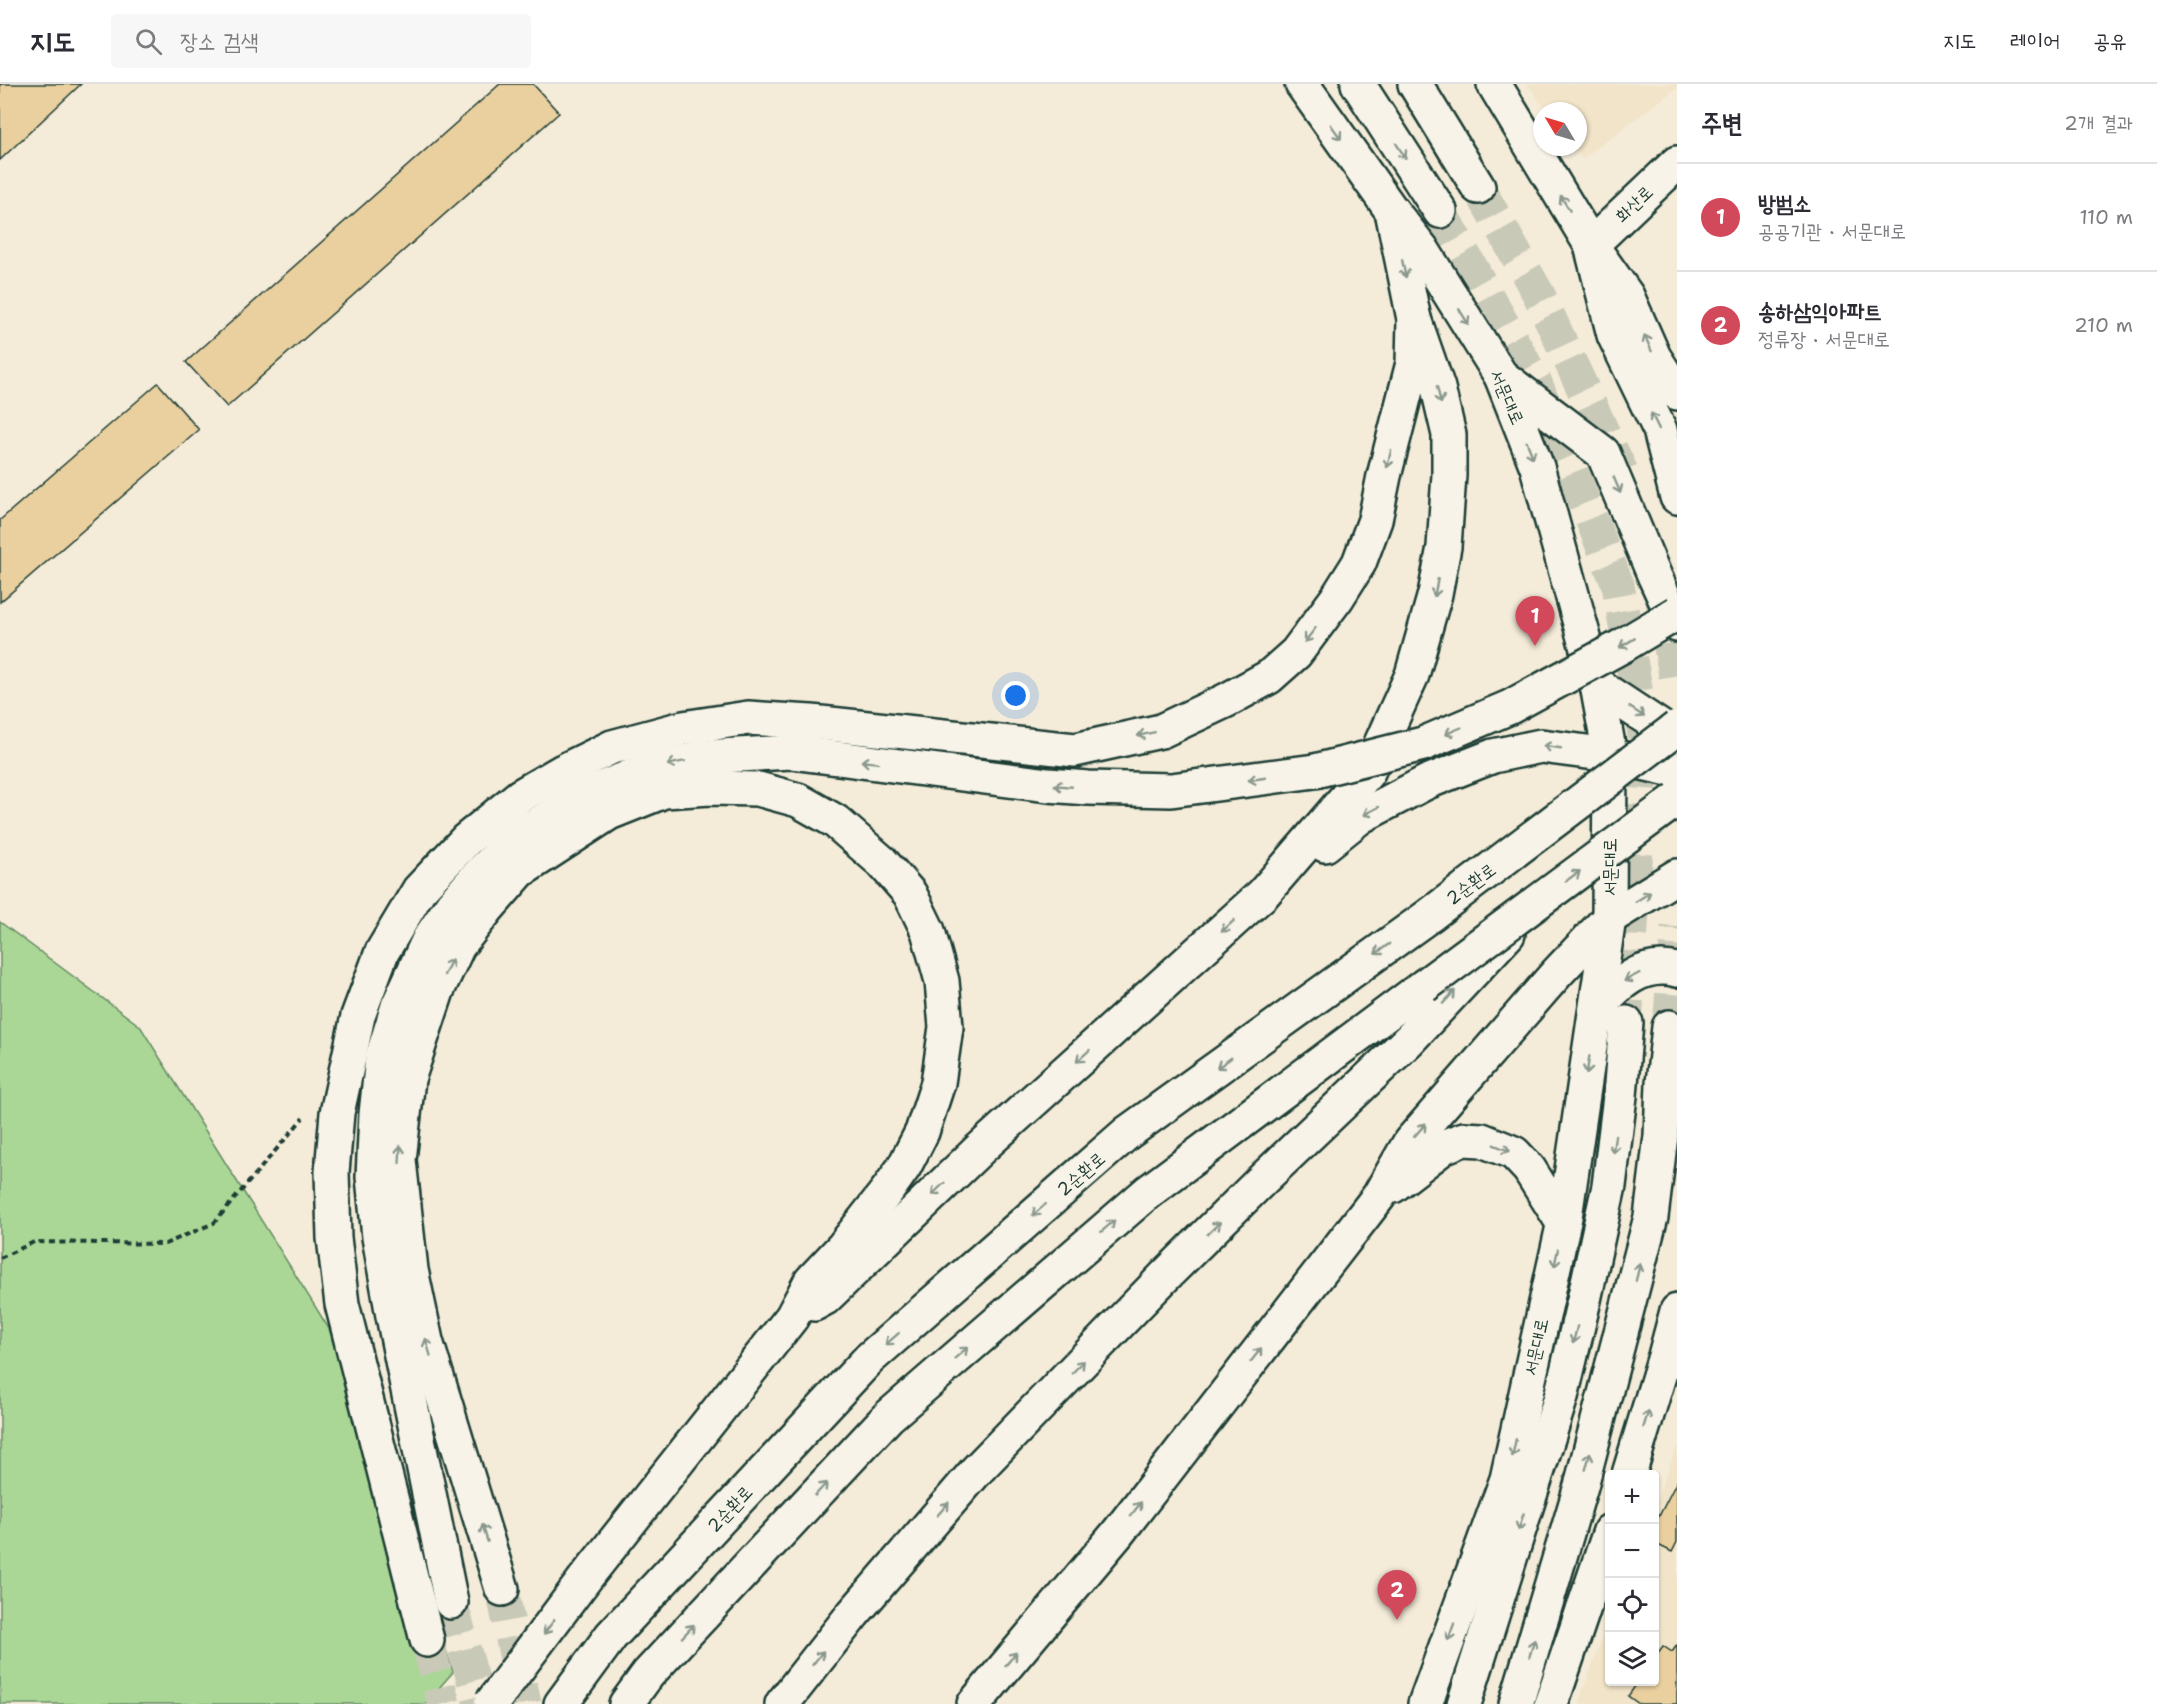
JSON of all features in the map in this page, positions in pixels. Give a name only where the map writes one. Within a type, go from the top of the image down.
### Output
[{"type":"main road","name":"서문대로","points":[[1302,84],[1392,211],[1422,249],[1500,376],[1537,467],[1597,685],[1610,755],[1609,918],[1563,1223],[1507,1479],[1425,1704]]},
{"type":"main road","points":[[1358,84],[1440,211]]},
{"type":"main road","points":[[1415,84],[1478,187]]},
{"type":"main road","points":[[1494,84],[1590,245],[1627,296],[1654,357],[1677,393]]},
{"type":"main road","name":"화산로","points":[[1590,245],[1677,163]]},
{"type":"main road","points":[[1263,894],[1368,771],[1412,675],[1435,594],[1444,547],[1449,435],[1438,388],[1414,320],[1392,211]]},
{"type":"main road","points":[[1590,245],[1614,335],[1660,430],[1677,497]]},
{"type":"main road","points":[[427,1640],[342,1304],[334,1238],[332,1172],[337,1113],[358,1016],[382,952],[419,890],[466,840],[520,796],[563,771],[612,747],[684,728],[748,718],[811,722],[1075,750],[1161,731],[1269,677],[1296,653],[1337,598],[1359,562],[1375,520],[1413,363],[1414,320]]},
{"type":"main road","points":[[1500,376],[1603,453],[1654,577],[1677,625]]},
{"type":"main road","points":[[451,1602],[379,1237],[373,1177],[376,1114],[382,1058],[398,1006],[429,939],[483,870],[516,838],[580,797],[649,769],[716,756],[792,752],[1048,785],[1098,789],[1171,790],[1315,771],[1423,744],[1510,707],[1677,613]]},
{"type":"main road","points":[[1597,685],[1677,738]]},
{"type":"main road","name":"2순환로","points":[[561,1704],[611,1636],[861,1368],[1127,1133],[1430,915],[1677,728]]},
{"type":"main road","points":[[792,1317],[825,1298],[981,1149],[1263,894],[1360,817],[1427,782],[1493,756],[1540,746],[1610,755],[1677,771]]},
{"type":"main road","points":[[491,1704],[584,1580],[792,1317],[812,1281],[866,1220],[898,1175],[922,1131],[938,1083],[946,1027],[942,981],[928,931],[910,894],[882,862],[835,821],[798,800],[758,789],[710,788],[664,791],[609,813],[520,871],[458,946],[436,991],[408,1079],[399,1160],[411,1270],[426,1341],[502,1589]]},
{"type":"main road","points":[[626,1704],[648,1674],[888,1417],[1148,1192],[1677,800]]},
{"type":"main road","points":[[974,1704],[1117,1534],[1379,1196],[1410,1142],[1557,973],[1609,918],[1677,876]]},
{"type":"main road","points":[[782,1704],[853,1614],[977,1470],[1181,1260],[1409,1040],[1538,902]]},
{"type":"main road","points":[[1597,1008],[1617,985],[1634,974],[1651,969],[1677,970]]},
{"type":"main road","name":"서문대로","points":[[1464,1704],[1561,1397],[1579,1322],[1609,1186],[1626,1023]]},
{"type":"main road","points":[[1516,1704],[1581,1486],[1651,1217],[1661,1136],[1663,1083],[1669,1027]]},
{"type":"main road","points":[[1379,1196],[1445,1146],[1464,1139],[1482,1140],[1514,1153],[1529,1169],[1563,1223]]},
{"type":"main road","points":[[1630,1470],[1677,1311]]},
{"type":"main road","points":[[1551,1704],[1605,1546]]},
{"type":"path","points":[[0,1258],[34,1242],[165,1244],[214,1223],[304,1116]]},
{"type":"shaded area","points":[[1527,84],[1677,84],[1677,88],[1587,155],[1587,102],[1540,102]]},
{"type":"shaded area","points":[[1677,1446],[1677,1704],[1578,1704],[1605,1630],[1605,1686],[1659,1686],[1659,1493]]},
{"type":"green space","points":[[0,922],[140,1026],[361,1380],[453,1672],[425,1704],[0,1704]]},
{"type":"building","points":[[0,84],[81,84],[0,160]]},
{"type":"building","points":[[500,84],[533,84],[559,113],[227,407],[186,362]]},
{"type":"building","points":[[158,383],[199,430],[0,602],[0,520]]},
{"type":"building","points":[[1677,1481],[1677,1542],[1672,1552],[1659,1546],[1659,1516]]},
{"type":"building","points":[[1677,1645],[1677,1704],[1639,1704],[1628,1696],[1635,1686],[1659,1686],[1659,1651],[1663,1646],[1672,1652]]},
{"type":"tunnel","points":[[1478,187],[1539,295],[1622,472]]},
{"type":"tunnel","points":[[1440,211],[1536,383],[1618,585],[1644,734],[1626,1023]]},
{"type":"tunnel","points":[[1661,595],[1677,687]]},
{"type":"tunnel","points":[[1669,1027],[1677,927]]},
{"type":"tunnel","points":[[502,1589],[525,1704]]},
{"type":"tunnel","points":[[451,1602],[480,1704]]},
{"type":"tunnel","points":[[427,1640],[444,1704]]},
{"type":"place","name":"방범소","points":[[1535,646]]},
{"type":"place","name":"송하삼익아파트","points":[[1397,1620]]}]
